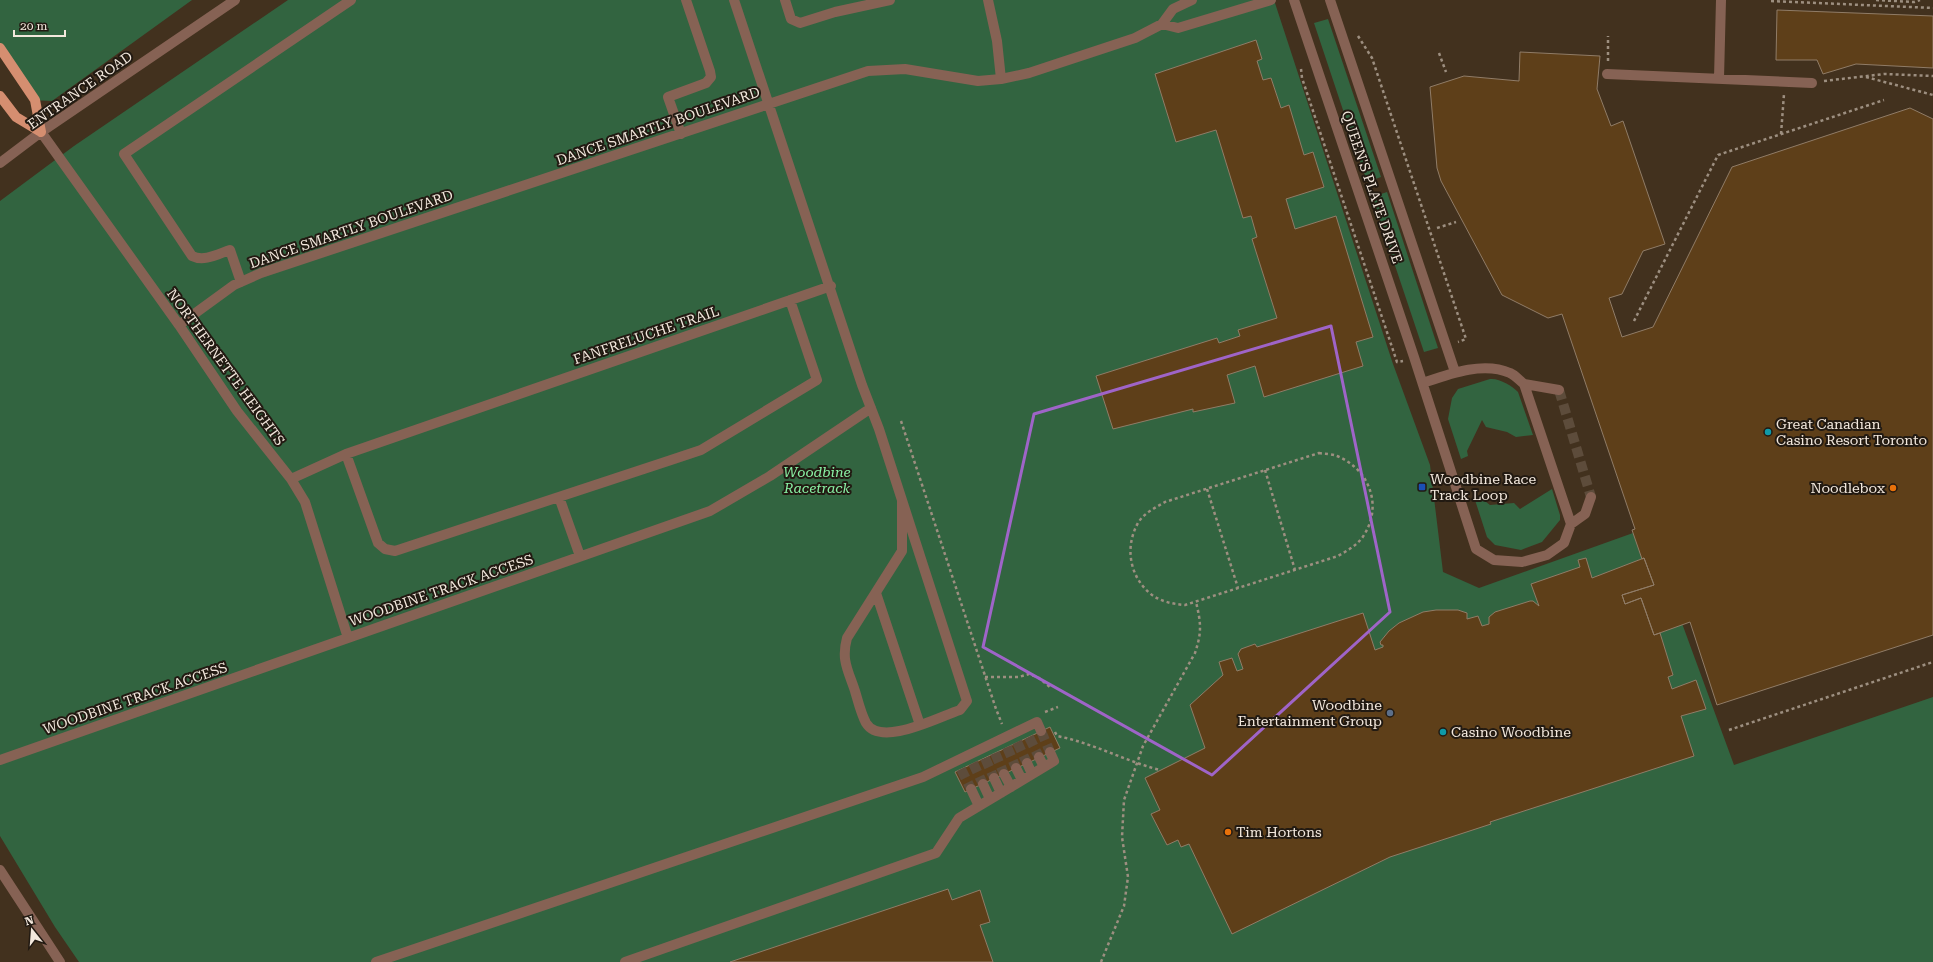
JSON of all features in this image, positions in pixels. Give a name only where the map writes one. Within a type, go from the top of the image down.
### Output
[{"type":"main road","points":[[0,48],[35,100],[41,132]]},
{"type":"main road","points":[[0,96],[16,117],[41,132]]},
{"type":"street","name":"ENTRANCE ROAD","points":[[0,163],[41,132],[236,0]]},
{"type":"street","points":[[241,282],[230,250],[205,259],[198,259],[192,256],[124,154],[351,0]]},
{"type":"street","points":[[681,134],[668,97],[706,84],[711,77],[686,0]]},
{"type":"street","points":[[734,0],[831,286],[862,385],[902,500],[967,701],[960,710],[920,725],[896,733],[879,732],[867,724],[847,668],[843,652],[847,638],[902,551],[902,500]]},
{"type":"street","points":[[784,0],[791,19],[800,23],[836,12],[890,0]]},
{"type":"street","points":[[988,0],[997,41],[1001,79]]},
{"type":"street","name":"DANCE SMARTLY BOULEVARD","points":[[179,325],[234,285],[262,273],[868,71],[905,70],[978,80],[1001,79],[1029,73],[1135,38],[1162,24],[1173,9],[1192,0]]},
{"type":"street","points":[[1162,24],[1178,28],[1271,0]]},
{"type":"street","name":"QUEEN'S PLATE DRIVE","points":[[1294,0],[1423,383],[1476,549],[1494,560],[1522,562],[1547,555],[1564,543],[1571,524]]},
{"type":"street","name":"QUEEN'S PLATE DRIVE","points":[[1330,0],[1455,372]]},
{"type":"street","points":[[1719,78],[1721,0]]},
{"type":"street","points":[[1607,74],[1812,83]]},
{"type":"street","name":"NORTHERNETTE HEIGHTS","points":[[41,132],[179,325],[237,411],[291,479],[305,502],[348,638]]},
{"type":"street","name":"FANFRELUCHE TRAIL","points":[[291,479],[346,454],[831,286]]},
{"type":"street","points":[[346,454],[378,543],[385,549],[395,551],[701,450],[817,380],[790,300]]},
{"type":"street","points":[[1423,383],[1455,372],[1494,368],[1511,374],[1524,384],[1559,390]]},
{"type":"street","points":[[1524,384],[1571,524],[1585,514],[1591,497]]},
{"type":"street","name":"WOODBINE TRACK ACCESS","points":[[0,760],[710,510],[770,476],[871,408]]},
{"type":"street","points":[[560,497],[580,556]]},
{"type":"street","points":[[876,592],[920,725]]},
{"type":"street","points":[[376,962],[959,765],[1039,727]]},
{"type":"street","points":[[625,962],[936,853],[959,818],[1054,761],[1050,752]]},
{"type":"street","points":[[1039,757],[1044,767]]},
{"type":"street","points":[[1027,763],[1032,774]]},
{"type":"street","points":[[1016,768],[1022,780]]},
{"type":"street","points":[[1004,774],[1011,787]]},
{"type":"street","points":[[994,778],[1001,793]]},
{"type":"street","points":[[982,784],[990,799]]},
{"type":"street","points":[[971,789],[979,806]]},
{"type":"street","points":[[0,870],[60,962]]},
{"type":"path","points":[[1876,0],[1914,2],[1920,0]]},
{"type":"path","points":[[1770,1],[1933,8]]},
{"type":"path","points":[[1356,33],[1372,58],[1466,339],[1446,346]]},
{"type":"path","points":[[1608,36],[1608,58]]},
{"type":"path","points":[[1439,53],[1446,72]]},
{"type":"path","points":[[1301,64],[1302,78],[1397,362],[1414,357]]},
{"type":"path","points":[[1812,83],[1884,74],[1933,76]]},
{"type":"path","points":[[1864,76],[1933,95]]},
{"type":"path","points":[[1634,321],[1718,155],[1884,100]]},
{"type":"path","points":[[1781,134],[1782,110]]},
{"type":"path","points":[[1437,228],[1456,222]]},
{"type":"path","points":[[901,421],[985,677],[1003,725],[1009,723]]},
{"type":"path","points":[[1319,453],[1336,456],[1351,462],[1363,474],[1370,488],[1373,510],[1371,521],[1364,536],[1352,548],[1338,556],[1196,602],[1185,605],[1168,603],[1153,596],[1138,580],[1133,570],[1130,554],[1132,538],[1139,522],[1150,510],[1165,502],[1265,470],[1319,453]]},
{"type":"path","points":[[1265,470],[1294,570]]},
{"type":"path","points":[[1207,489],[1238,588]]},
{"type":"path","points":[[1101,962],[1124,906],[1128,878],[1122,837],[1124,800],[1143,746],[1195,653],[1200,638],[1201,623],[1196,602]]},
{"type":"path","points":[[1729,730],[1933,662]]},
{"type":"path","points":[[985,677],[1019,677],[1029,674],[1039,678],[1051,688]]},
{"type":"path","points":[[1047,718],[1043,712],[1058,707]]},
{"type":"path","points":[[1054,730],[1057,736],[1072,739],[1136,764],[1160,770]]},
{"type":"highlighted area","points":[[1331,326],[1390,612],[1212,775],[983,647],[1034,414]]},
{"type":"green space","points":[[0,0],[192,0],[52,101],[31,100],[0,56]]},
{"type":"green space","name":"Woodbine Racetrack","points":[[288,0],[1274,0],[1393,364],[1430,465],[1443,572],[1479,588],[1647,528],[1734,765],[1933,697],[1933,962],[79,962],[55,927],[0,836],[0,201],[74,146]]},
{"type":"green space","points":[[1328,19],[1381,177],[1367,182],[1314,23]]},
{"type":"green space","points":[[1387,192],[1438,348],[1424,352],[1372,197]]},
{"type":"green space","points":[[1490,379],[1506,383],[1518,392],[1533,435],[1516,437],[1507,432],[1486,427],[1482,420],[1467,451],[1468,456],[1461,459],[1448,419],[1452,398],[1458,389]]},
{"type":"green space","points":[[1552,489],[1560,515],[1560,520],[1542,542],[1521,550],[1495,545],[1487,537],[1475,500],[1481,498],[1490,505],[1514,503],[1520,509]]},
{"type":"building","points":[[1777,10],[1933,16],[1933,68],[1856,64],[1823,74],[1817,60],[1776,60]]},
{"type":"building","points":[[1256,40],[1262,59],[1257,61],[1263,80],[1271,78],[1281,108],[1289,105],[1304,155],[1313,152],[1324,187],[1286,199],[1295,229],[1336,216],[1373,337],[1356,342],[1363,366],[1264,397],[1255,366],[1227,375],[1235,403],[1193,412],[1193,409],[1113,429],[1096,376],[1217,338],[1219,343],[1240,336],[1238,330],[1277,318],[1252,239],[1257,237],[1251,216],[1243,218],[1216,130],[1176,142],[1155,74]]},
{"type":"building","name":"Great Canadian Casino Resort Toronto","points":[[1520,52],[1600,56],[1597,89],[1611,126],[1623,121],[1665,244],[1643,251],[1622,294],[1609,298],[1622,337],[1653,327],[1732,167],[1910,108],[1933,119],[1933,635],[1717,705],[1690,622],[1654,635],[1641,598],[1625,604],[1622,595],[1654,585],[1644,558],[1642,559],[1632,530],[1635,529],[1562,314],[1548,318],[1502,295],[1441,181],[1437,168],[1430,87],[1464,76],[1519,81]]},
{"type":"building","name":"Casino Woodbine","points":[[1586,558],[1592,578],[1644,558],[1654,585],[1622,595],[1625,604],[1641,598],[1654,635],[1660,633],[1673,675],[1668,677],[1672,689],[1696,680],[1706,709],[1681,716],[1694,756],[1490,822],[1491,824],[1390,857],[1232,934],[1189,844],[1181,847],[1178,840],[1167,845],[1151,814],[1160,810],[1145,778],[1205,748],[1190,705],[1223,675],[1219,662],[1232,658],[1237,671],[1243,669],[1238,654],[1241,649],[1255,644],[1257,647],[1363,613],[1375,650],[1383,647],[1380,642],[1389,631],[1399,623],[1423,612],[1436,610],[1458,610],[1467,613],[1467,619],[1478,616],[1482,626],[1489,624],[1489,617],[1495,612],[1530,601],[1533,601],[1539,606],[1531,584],[1580,567],[1578,560]]},
{"type":"building","points":[[1050,727],[1060,748],[965,792],[955,772]]},
{"type":"building","points":[[948,889],[952,900],[980,890],[990,922],[980,925],[993,962],[730,962]]},
{"type":"tunnel","points":[[1559,390],[1591,497]]},
{"type":"tunnel","points":[[1041,731],[1050,752]]},
{"type":"tunnel","points":[[1029,737],[1039,757]]},
{"type":"tunnel","points":[[1017,742],[1027,763]]},
{"type":"tunnel","points":[[1007,747],[1016,768]]},
{"type":"tunnel","points":[[995,753],[1004,774]]},
{"type":"tunnel","points":[[985,758],[994,778]]},
{"type":"tunnel","points":[[973,763],[983,784]]},
{"type":"tunnel","points":[[961,769],[971,789]]},
{"type":"place","name":"Great Canadian Casino Resort Toronto","points":[[1768,432]]},
{"type":"place","name":"Woodbine Race Track Loop","points":[[1422,487]]},
{"type":"place","name":"Noodlebox","points":[[1893,488]]},
{"type":"place","name":"Woodbine Entertainment Group","points":[[1390,713]]},
{"type":"place","name":"Casino Woodbine","points":[[1443,732]]},
{"type":"place","name":"Tim Hortons","points":[[1228,832]]}]
